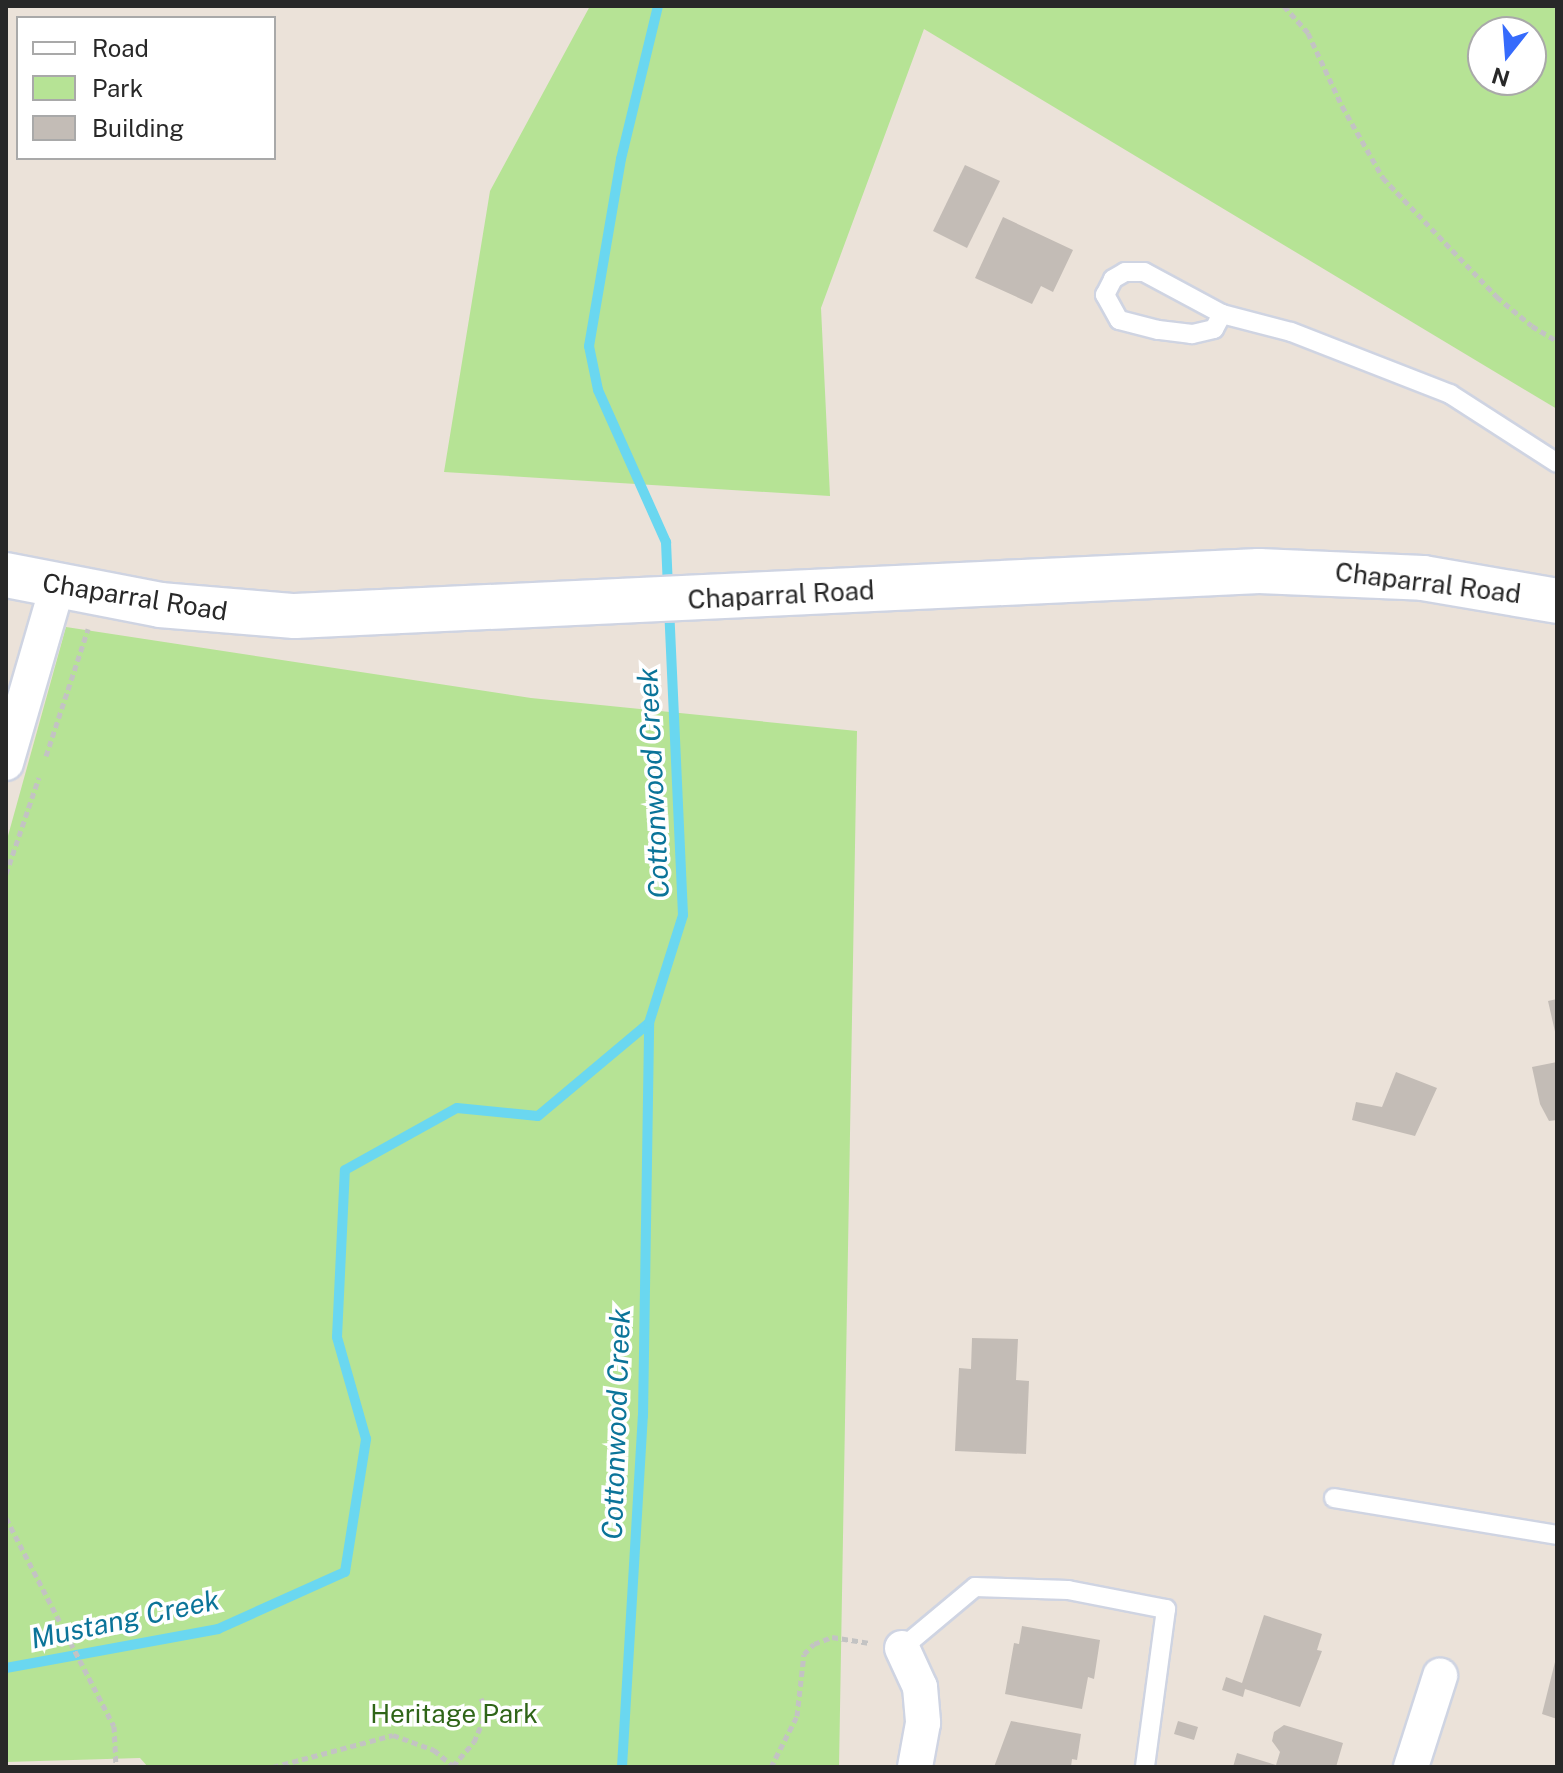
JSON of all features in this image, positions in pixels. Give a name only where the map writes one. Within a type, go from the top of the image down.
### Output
[{"type":"main road","name":"Chaparral Road","points":[[6,575],[57,587],[220,611],[295,616],[1204,573],[1314,571],[1423,578],[1557,601]]},
{"type":"street","points":[[6,763],[57,587]]},
{"type":"street","points":[[902,1648],[920,1687],[923,1723],[915,1767]]},
{"type":"street","points":[[1411,1767],[1440,1676]]},
{"type":"lane","points":[[1222,314],[1214,329],[1192,334],[1158,330],[1119,320],[1105,295],[1113,279],[1125,272],[1144,272],[1222,314],[1291,332],[1450,394],[1557,463]]},
{"type":"lane","points":[[1334,1498],[1557,1535]]},
{"type":"lane","points":[[902,1648],[975,1587],[1068,1590],[1166,1609],[1145,1767]]},
{"type":"path","points":[[1284,6],[1308,33],[1362,145],[1392,189],[1497,297],[1532,326],[1557,341]]},
{"type":"path","points":[[45,758],[89,628]]},
{"type":"path","points":[[6,874],[40,773]]},
{"type":"path","points":[[6,1518],[114,1726],[116,1767]]},
{"type":"path","points":[[771,1767],[797,1716],[804,1654],[814,1644],[832,1637],[902,1648]]},
{"type":"path","points":[[273,1767],[393,1735],[434,1750],[453,1767],[474,1742],[487,1711],[481,1698]]},
{"type":"green space","points":[[590,6],[1557,6],[1557,409],[924,29],[821,308],[830,496],[444,472],[490,191]]},
{"type":"green space","name":"Heritage Park","points":[[66,627],[531,698],[857,731],[839,1767],[148,1767],[140,1758],[6,1762],[6,843]]},
{"type":"building","points":[[965,165],[1000,181],[967,248],[933,231]]},
{"type":"building","points":[[1003,217],[1073,250],[1053,292],[1041,286],[1032,304],[975,278]]},
{"type":"building","points":[[1557,999],[1557,1036],[1556,1036],[1548,1001]]},
{"type":"building","points":[[1557,1062],[1557,1120],[1549,1121],[1540,1104],[1532,1067]]},
{"type":"building","points":[[1396,1072],[1437,1088],[1415,1136],[1352,1120],[1356,1102],[1382,1107]]},
{"type":"building","points":[[972,1338],[1018,1339],[1016,1380],[1029,1381],[1026,1454],[955,1451],[959,1368],[971,1369]]},
{"type":"building","points":[[1264,1615],[1322,1634],[1317,1650],[1322,1651],[1300,1707],[1245,1689],[1243,1697],[1222,1690],[1226,1677],[1242,1683]]},
{"type":"building","points":[[1022,1626],[1100,1640],[1094,1679],[1088,1677],[1082,1709],[1005,1694],[1014,1643],[1019,1644]]},
{"type":"building","points":[[1557,1658],[1557,1719],[1542,1714]]},
{"type":"building","points":[[1011,1721],[1081,1734],[1077,1760],[1072,1759],[1071,1767],[994,1767]]},
{"type":"building","points":[[1178,1721],[1198,1727],[1194,1740],[1174,1734]]},
{"type":"building","points":[[1284,1725],[1343,1743],[1336,1767],[1233,1767],[1237,1753],[1276,1765],[1280,1752],[1272,1741],[1274,1732]]},
{"type":"waterway","name":"Cottonwood Creek","points":[[658,6],[621,159],[589,346],[598,390],[666,542],[668,587]]},
{"type":"waterway","name":"Cottonwood Creek","points":[[622,1767],[643,1416],[649,1023],[683,915],[669,607]]},
{"type":"waterway","name":"Mustang Creek","points":[[6,1668],[218,1629],[345,1572],[366,1439],[337,1337],[345,1170],[457,1108],[538,1116],[649,1023]]}]
